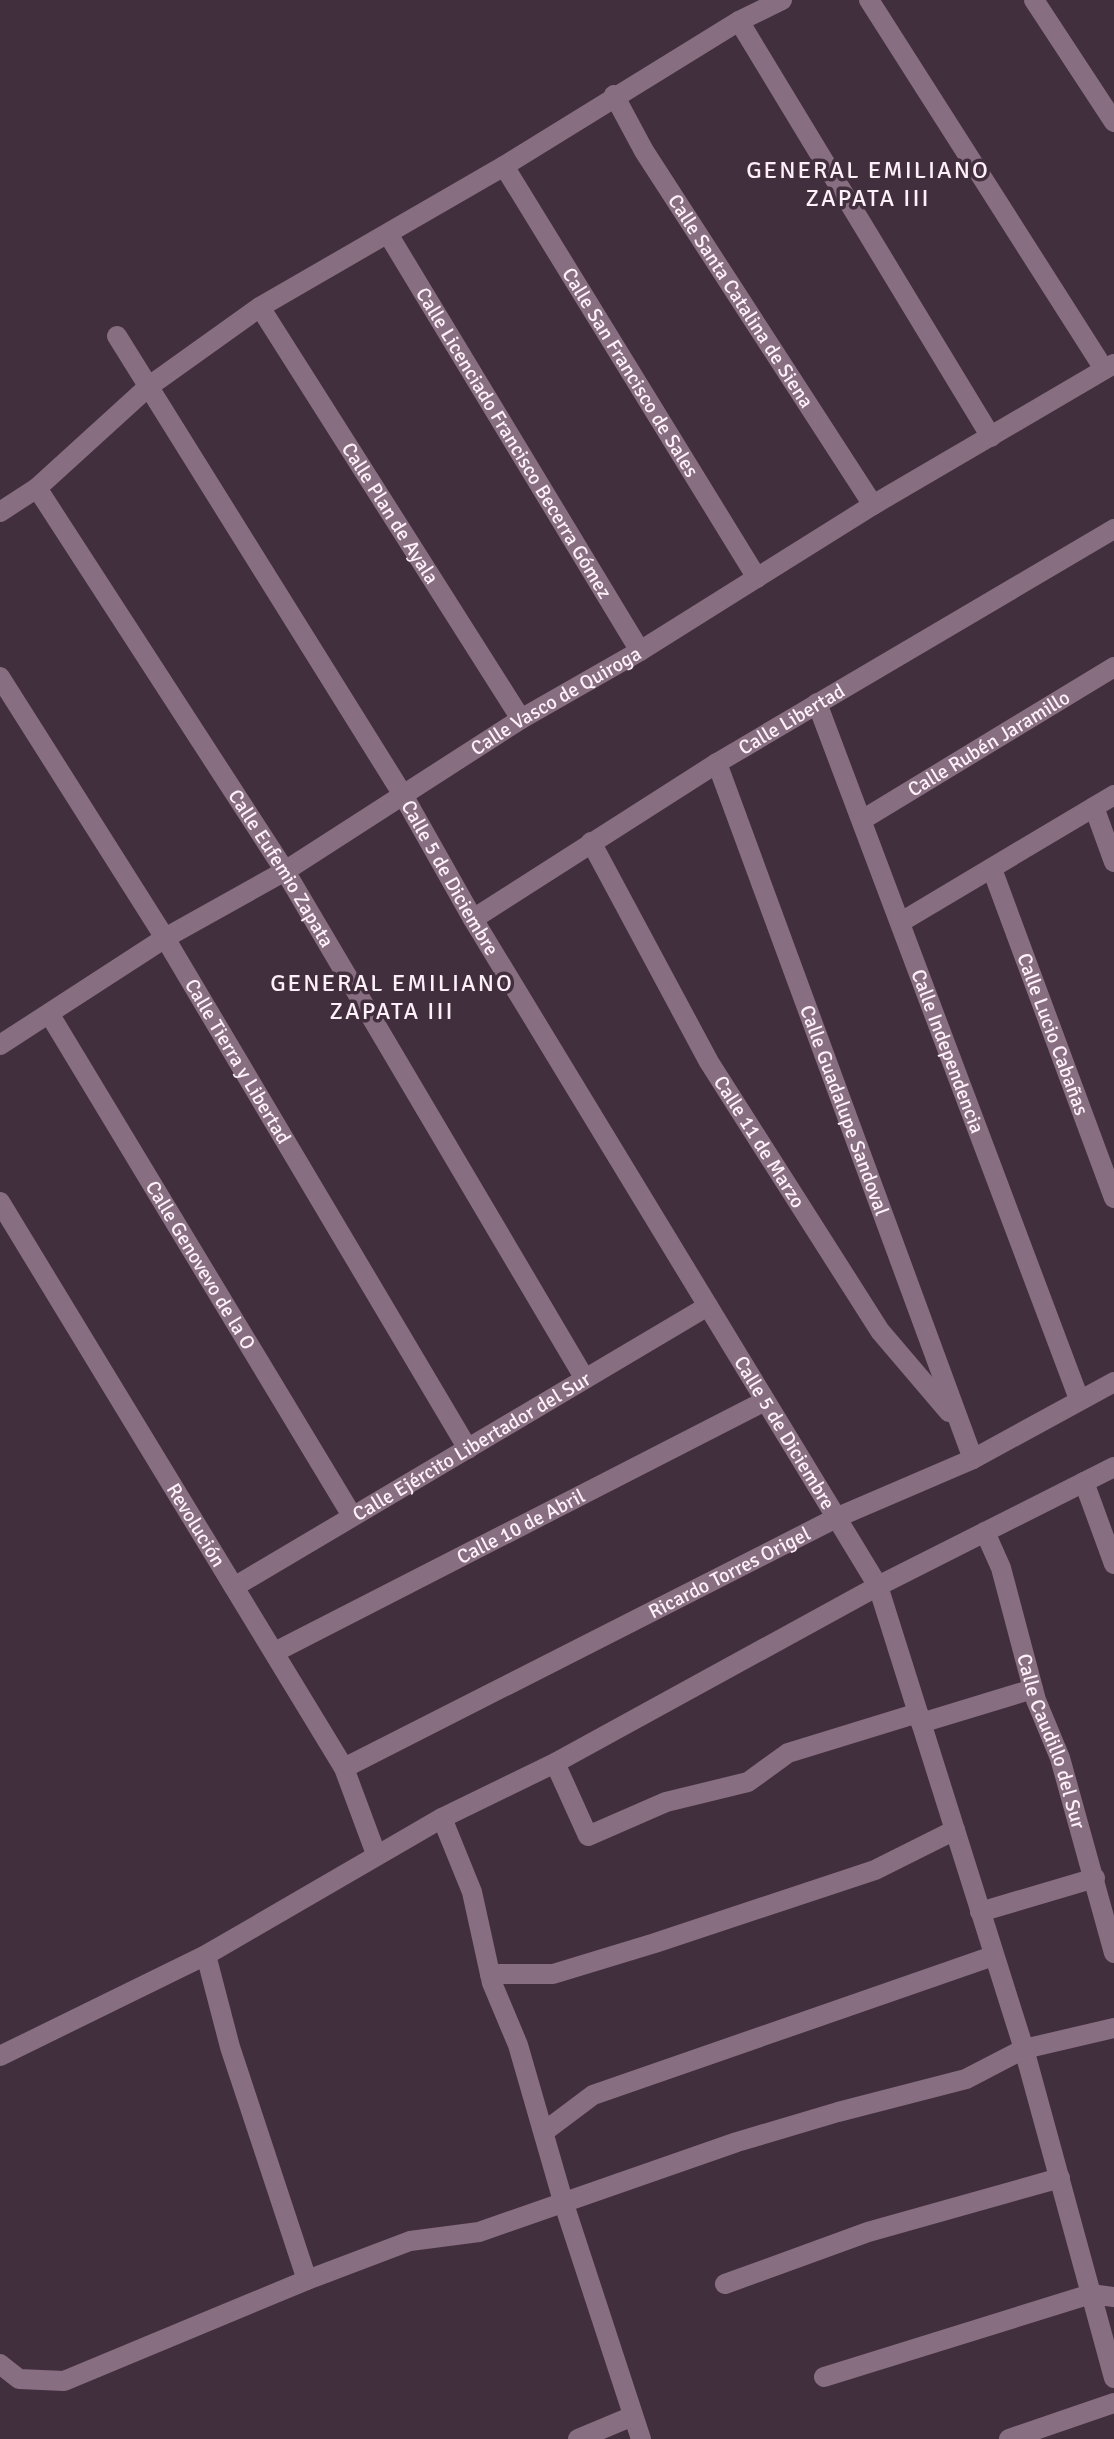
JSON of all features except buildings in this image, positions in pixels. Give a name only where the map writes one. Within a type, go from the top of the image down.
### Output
[{"type":"street","points":[[0,512],[37,488],[148,387],[260,307],[504,166],[614,95],[739,21],[782,0]]},
{"type":"street","points":[[869,0],[1109,366]]},
{"type":"street","points":[[1034,0],[1114,122]]},
{"type":"street","points":[[739,21],[991,437]]},
{"type":"street","name":"Calle Santa Catalina de Siena","points":[[614,95],[644,151],[873,505]]},
{"type":"street","name":"Calle San Francisco de Sales","points":[[504,166],[757,578]]},
{"type":"street","name":"Calle Licenciado Francisco Becerra Gómez","points":[[388,234],[640,651]]},
{"type":"street","name":"Calle Plan de Ayala","points":[[260,307],[521,719]]},
{"type":"street","name":"Calle 5 de Diciembre","points":[[117,336],[403,795],[473,919],[878,1586],[1024,2049],[1114,2378]]},
{"type":"street","name":"Calle Vasco de Quiroga","points":[[0,1045],[165,938],[285,871],[521,719],[640,651],[873,505],[1109,366]]},
{"type":"street","name":"Calle Eufemio Zapata","points":[[37,488],[285,871],[585,1379]]},
{"type":"street","name":"Calle Libertad","points":[[473,919],[717,763],[1114,529]]},
{"type":"street","name":"Calle Rubén Jaramillo","points":[[862,820],[1114,667]]},
{"type":"street","name":"Calle Tierra y Libertad","points":[[0,677],[165,938],[468,1449]]},
{"type":"street","name":"Calle Independencia","points":[[817,703],[1079,1399]]},
{"type":"street","name":"Calle Guadalupe Sandoval","points":[[717,763],[973,1459]]},
{"type":"street","points":[[901,922],[1114,795]]},
{"type":"street","points":[[1094,807],[1114,862]]},
{"type":"street","name":"Calle 11 de Marzo","points":[[591,842],[717,1076],[880,1331],[957,1421]]},
{"type":"street","name":"Calle Lucio Cabañas","points":[[992,869],[1114,1198]]},
{"type":"street","name":"Calle Genovevo de la O","points":[[50,1015],[351,1514]]},
{"type":"street","name":"Revolución","points":[[0,1202],[344,1768],[376,1854]]},
{"type":"street","name":"Calle Ejército Libertador del Sur","points":[[234,1587],[351,1514],[468,1449],[708,1306]]},
{"type":"street","name":"Ricardo Torres Origel","points":[[344,1768],[838,1517],[973,1459],[1114,1382]]},
{"type":"street","name":"Calle 10 de Abril","points":[[275,1652],[765,1401]]},
{"type":"street","points":[[0,2056],[206,1955],[442,1818],[555,1763],[878,1586],[1114,1467]]},
{"type":"street","points":[[1084,1482],[1114,1564]]},
{"type":"street","name":"Calle Caudillo del Sur","points":[[985,1532],[1001,1568],[1033,1689],[1060,1758],[1095,1878],[1108,1897],[1114,1953]]},
{"type":"street","points":[[555,1763],[588,1836],[666,1802],[748,1782],[788,1753],[1033,1689]]},
{"type":"street","points":[[442,1818],[472,1892],[490,1974],[545,2131],[563,2201],[641,2439]]},
{"type":"street","points":[[490,1974],[553,1974],[568,1970],[875,1870],[955,1830]]},
{"type":"street","points":[[980,1912],[1095,1878]]},
{"type":"street","points":[[206,1955],[230,2047],[307,2280]]},
{"type":"street","points":[[545,2131],[593,2095],[993,1956]]},
{"type":"street","points":[[0,2364],[19,2379],[64,2381],[307,2280],[410,2241],[479,2232],[563,2201],[838,2112],[966,2079],[1024,2049],[1114,2028]]},
{"type":"street","points":[[725,2284],[868,2232],[1060,2178]]},
{"type":"street","points":[[824,2377],[1091,2294],[1114,2297]]},
{"type":"street","points":[[1009,2439],[1114,2403]]},
{"type":"street","points":[[578,2439],[633,2416]]},
{"type":"district","name":"GENERAL EMILIANO ZAPATA III","points":[[868,184]]},
{"type":"district","name":"GENERAL EMILIANO ZAPATA III","points":[[392,997]]}]
